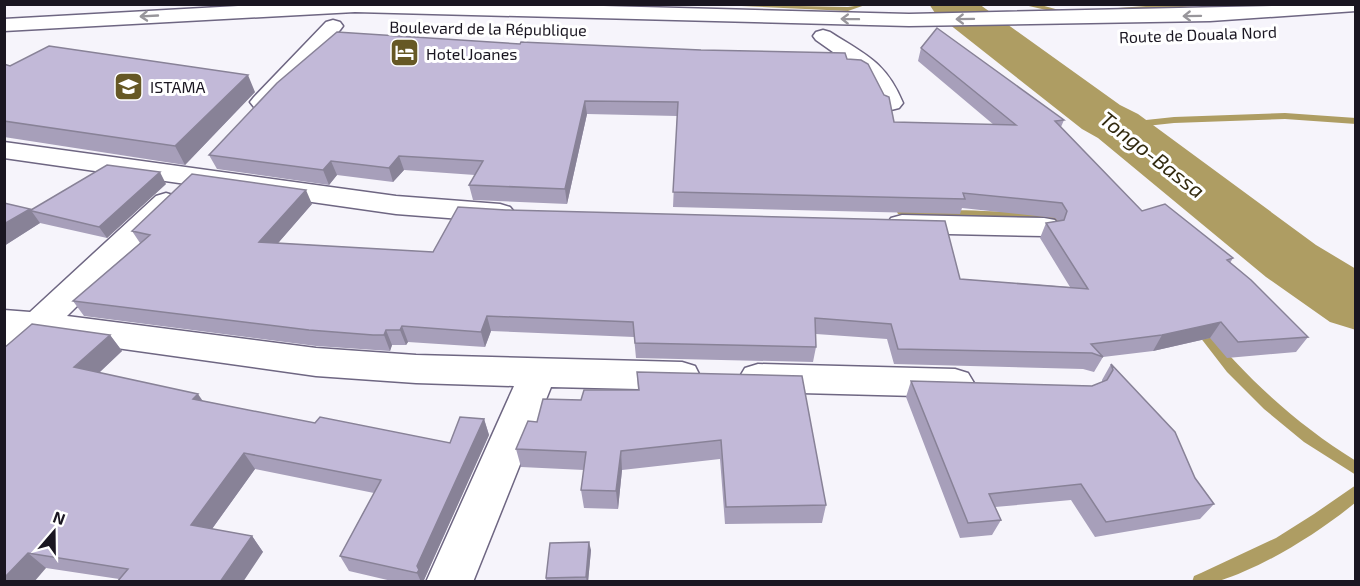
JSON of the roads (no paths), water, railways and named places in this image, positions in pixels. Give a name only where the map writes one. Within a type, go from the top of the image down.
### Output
[{"type":"main road","points":[[4,38],[13,24],[41,4]]},
{"type":"main road","name":"Route de Douala Nord","points":[[345,12],[695,24],[1222,15],[1356,5]]},
{"type":"main road","points":[[248,117],[345,12]]},
{"type":"main road","name":"Boulevard de la République","points":[[4,43],[345,12]]},
{"type":"main road","name":"Boulevard de la République","points":[[13,24],[345,12],[695,24],[823,36],[936,40],[1046,38]]},
{"type":"main road","points":[[823,36],[875,71],[884,82],[891,103]]},
{"type":"main road","points":[[4,150],[396,205],[530,214]]},
{"type":"main road","points":[[4,354],[21,324],[191,178],[215,152]]},
{"type":"main road","points":[[878,223],[1044,227]]},
{"type":"main road","points":[[21,324],[316,362],[538,373],[987,383]]},
{"type":"main road","points":[[449,582],[538,373]]},
{"type":"waterway","points":[[700,4],[848,9],[865,4]]},
{"type":"waterway","name":"Tongo-Bassa","points":[[950,4],[1101,117],[1118,126],[1291,261],[1356,304]]},
{"type":"waterway","points":[[1023,4],[1055,10]]},
{"type":"waterway","points":[[1118,10],[1218,4]]},
{"type":"waterway","points":[[1118,126],[1174,120],[1285,116],[1356,121]]},
{"type":"waterway","points":[[902,212],[1037,217],[1070,221]]},
{"type":"waterway","points":[[1197,325],[1232,368],[1269,405],[1309,438],[1356,469]]},
{"type":"waterway","points":[[1200,582],[1294,536],[1320,520],[1356,492]]},
{"type":"place","name":"Hotel Joanes","points":[[405,53]]},
{"type":"place","name":"ISTAMA","points":[[129,86]]}]
